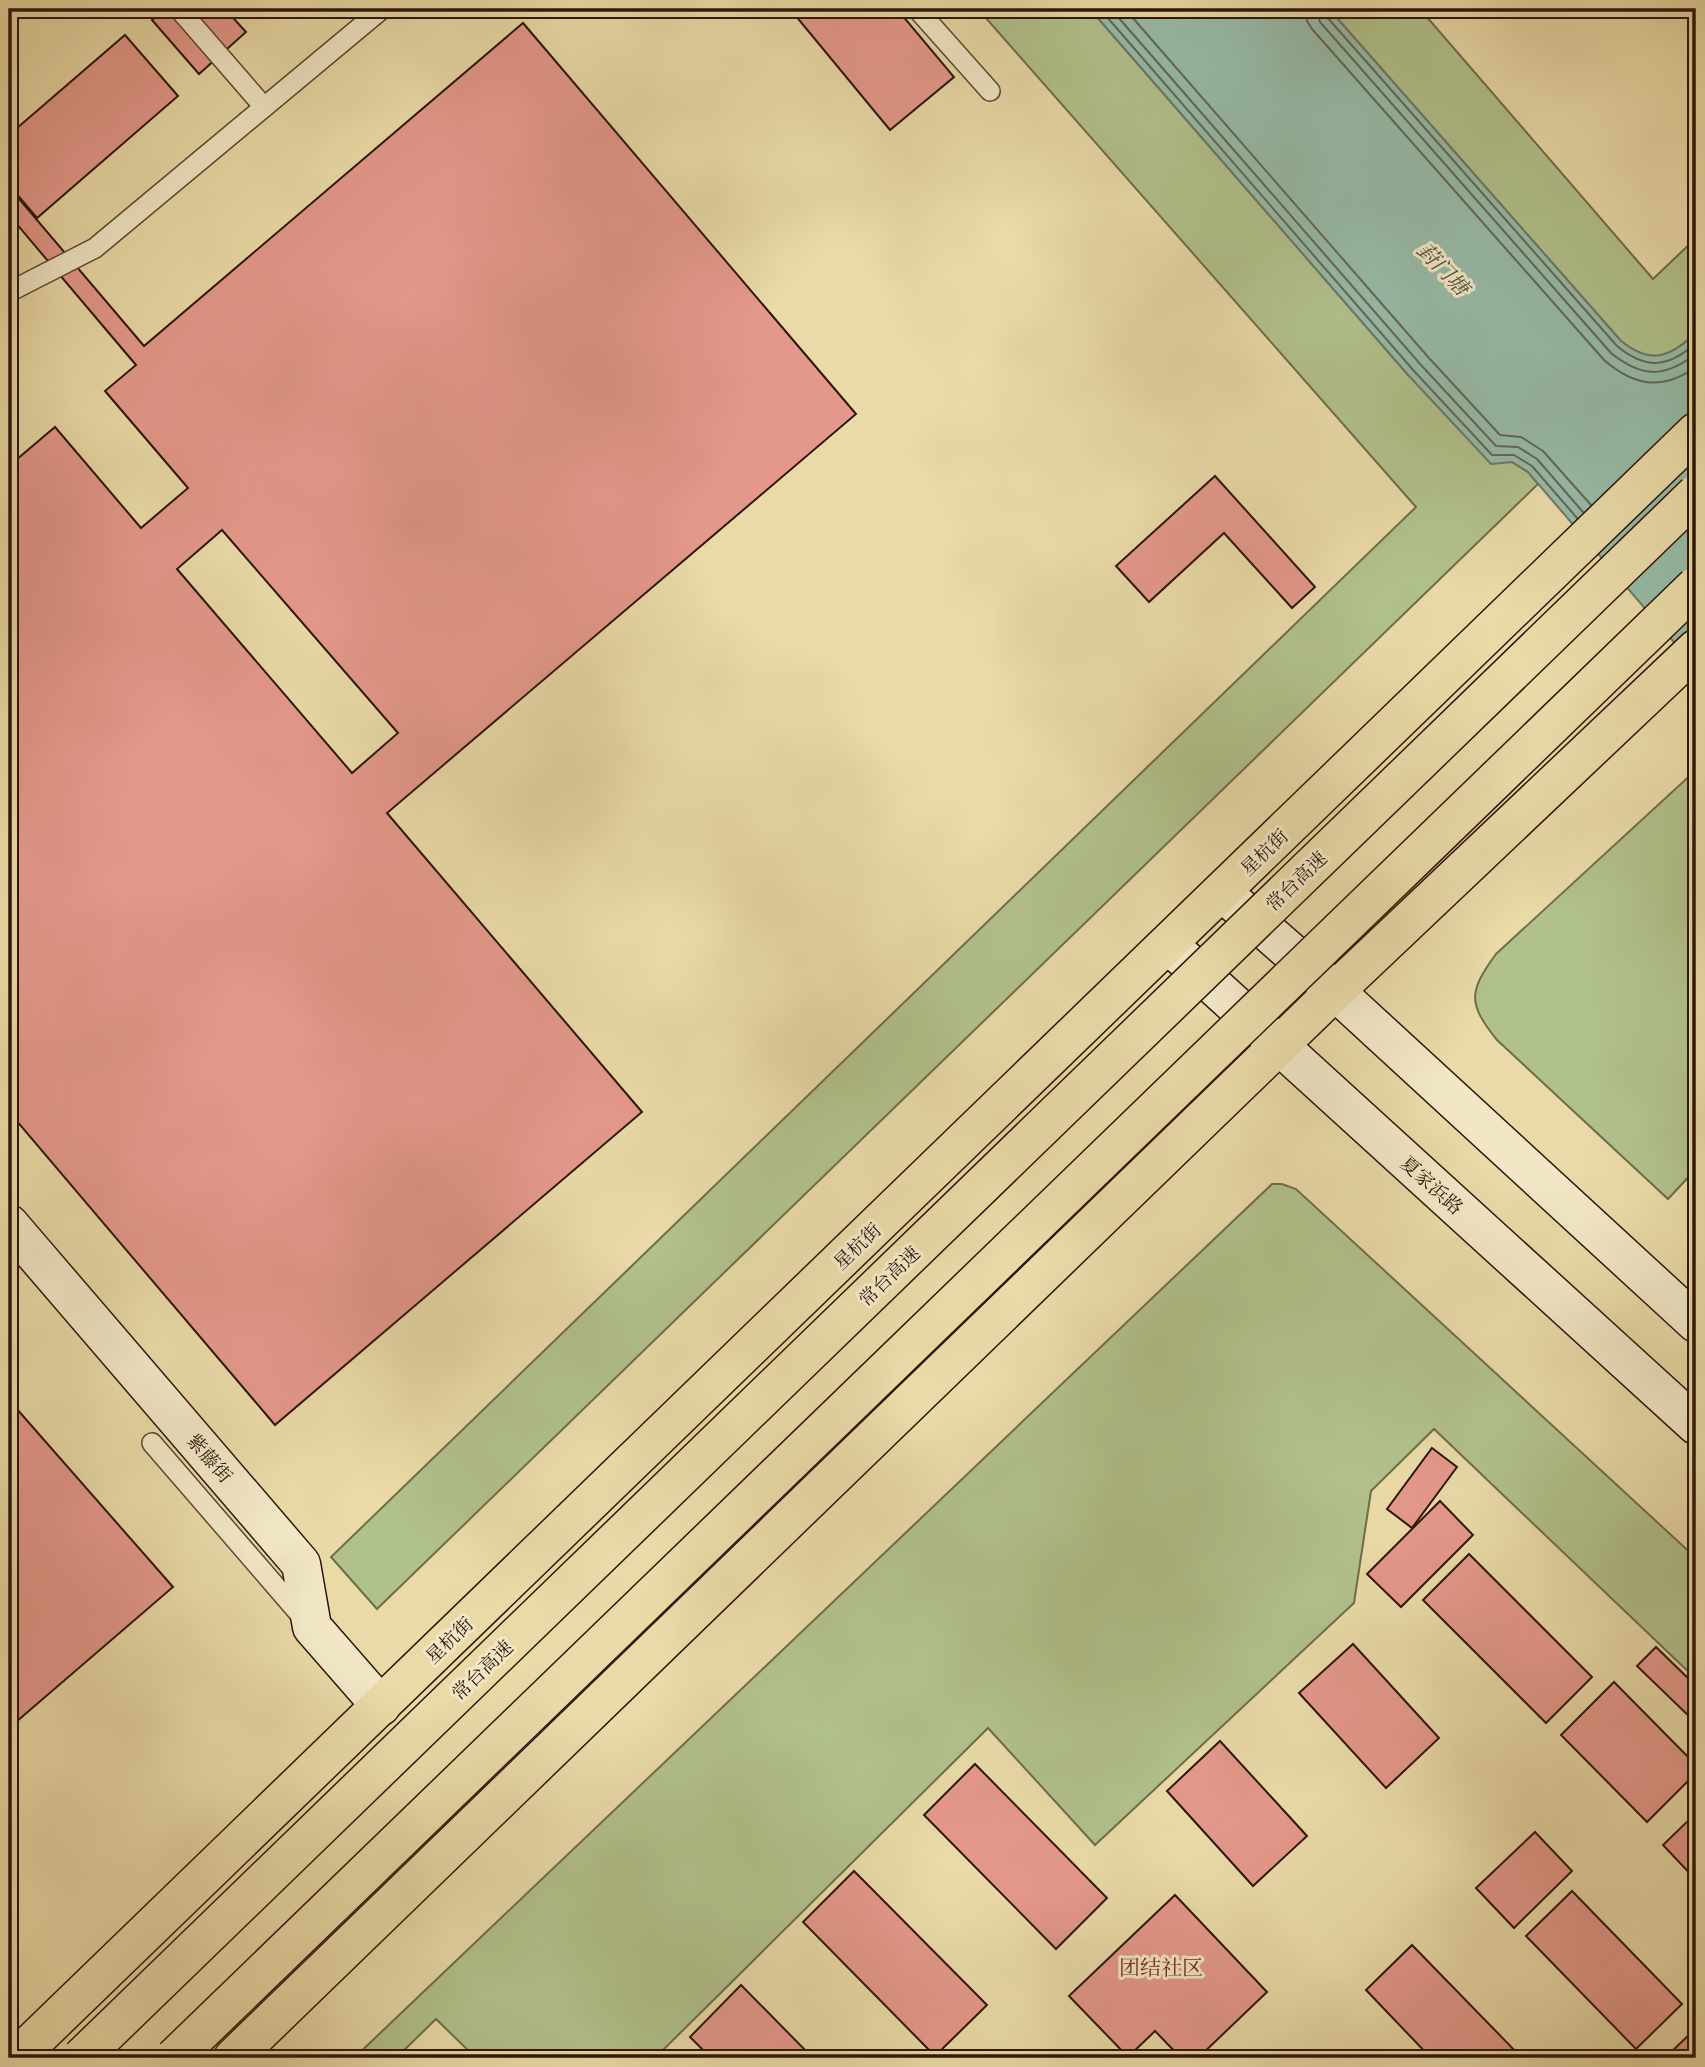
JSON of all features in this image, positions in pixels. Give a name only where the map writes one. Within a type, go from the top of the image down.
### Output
[{"type":"main road","name":"星杭街","points":[[16,2058],[1696,432]]},
{"type":"main road","name":"常台高速","points":[[81,2058],[1696,494]]},
{"type":"main road","points":[[174,2058],[1696,586]]},
{"type":"main road","points":[[233,2058],[1335,991],[1696,649]]},
{"type":"main road","points":[[1222,892],[1335,991],[1696,1323]]},
{"type":"main road","name":"夏家浜路","points":[[1169,944],[1696,1424]]},
{"type":"main road","name":"紫藤街","points":[[9,1224],[301,1564],[312,1627]]},
{"type":"main road","points":[[312,1627],[381,1706]]},
{"type":"lane","points":[[179,9],[264,107]]},
{"type":"lane","points":[[9,292],[95,248],[382,9]]},
{"type":"lane","points":[[917,9],[990,91]]},
{"type":"lane","points":[[152,1443],[312,1627]]},
{"type":"green space","points":[[978,9],[1090,9],[1409,376],[1512,462],[1528,472],[1538,484],[377,1609],[331,1557],[1416,507]]},
{"type":"green space","points":[[1329,9],[1420,9],[1653,279],[1696,238],[1696,333],[1668,353],[1651,356],[1632,349],[1621,341]]},
{"type":"green space","points":[[1696,770],[1696,1169],[1668,1199],[1497,1040],[1480,1016],[1475,997],[1481,978],[1496,954]]},
{"type":"green space","points":[[1272,1184],[1296,1189],[1696,1558],[1696,1679],[1434,1429],[1371,1491],[1354,1603],[1095,1845],[988,1728],[655,2058],[476,2058],[436,2019],[396,2058],[354,2058]]},
{"type":"water","name":"葑门塘","points":[[1090,9],[1329,9],[1621,341],[1632,349],[1651,356],[1668,353],[1696,333],[1696,668],[1528,472],[1512,462],[1491,464],[1409,376]]},
{"type":"building","points":[[165,9],[225,9],[246,32],[199,74],[152,20]]},
{"type":"building","points":[[790,9],[897,9],[954,77],[890,130]]},
{"type":"building","points":[[523,23],[856,414],[387,813],[642,1112],[275,1425],[9,1112],[9,466],[55,427],[141,528],[188,488],[105,391],[136,365],[9,215],[9,187],[144,346]],"holes":[[[222,530],[398,733],[352,773],[177,569]]]},
{"type":"building","points":[[125,35],[178,96],[37,218],[9,185],[9,135]]},
{"type":"building","points":[[1215,476],[1315,587],[1292,608],[1224,533],[1149,602],[1116,566]]},
{"type":"building","points":[[9,1400],[173,1587],[9,1728]]},
{"type":"building","points":[[1432,1448],[1457,1467],[1412,1528],[1387,1509]]},
{"type":"building","points":[[1440,1501],[1473,1535],[1401,1607],[1367,1574]]},
{"type":"building","points":[[1469,1554],[1592,1677],[1546,1723],[1423,1600]]},
{"type":"building","points":[[1353,1644],[1439,1738],[1386,1788],[1299,1693]]},
{"type":"building","points":[[1656,1647],[1696,1686],[1695,1722],[1637,1666]]},
{"type":"building","points":[[1614,1682],[1696,1765],[1696,1773],[1647,1822],[1561,1735]]},
{"type":"building","points":[[1220,1741],[1307,1836],[1253,1886],[1167,1791]]},
{"type":"building","points":[[975,1764],[1107,1898],[1056,1949],[924,1815]]},
{"type":"building","points":[[1696,1813],[1696,1880],[1663,1845]]},
{"type":"building","points":[[1535,1832],[1572,1871],[1514,1928],[1476,1888]]},
{"type":"building","points":[[854,1871],[987,2005],[935,2056],[803,1922]]},
{"type":"building","points":[[1572,1891],[1682,2004],[1636,2049],[1526,1936]]},
{"type":"building","points":[[1175,1895],[1267,1992],[1198,2058],[1181,2058],[1155,2031],[1128,2057],[1069,1996]]},
{"type":"building","points":[[1412,1945],[1522,2058],[1431,2058],[1366,1990]]},
{"type":"building","points":[[741,1985],[813,2058],[711,2058],[690,2037]]},
{"type":"building","points":[[1696,2028],[1696,2058],[1665,2058]]},
{"type":"building","points":[[1288,2050],[1297,2058],[1280,2058]]},
{"type":"district","name":"团结社区","points":[[1161,1968]]}]
